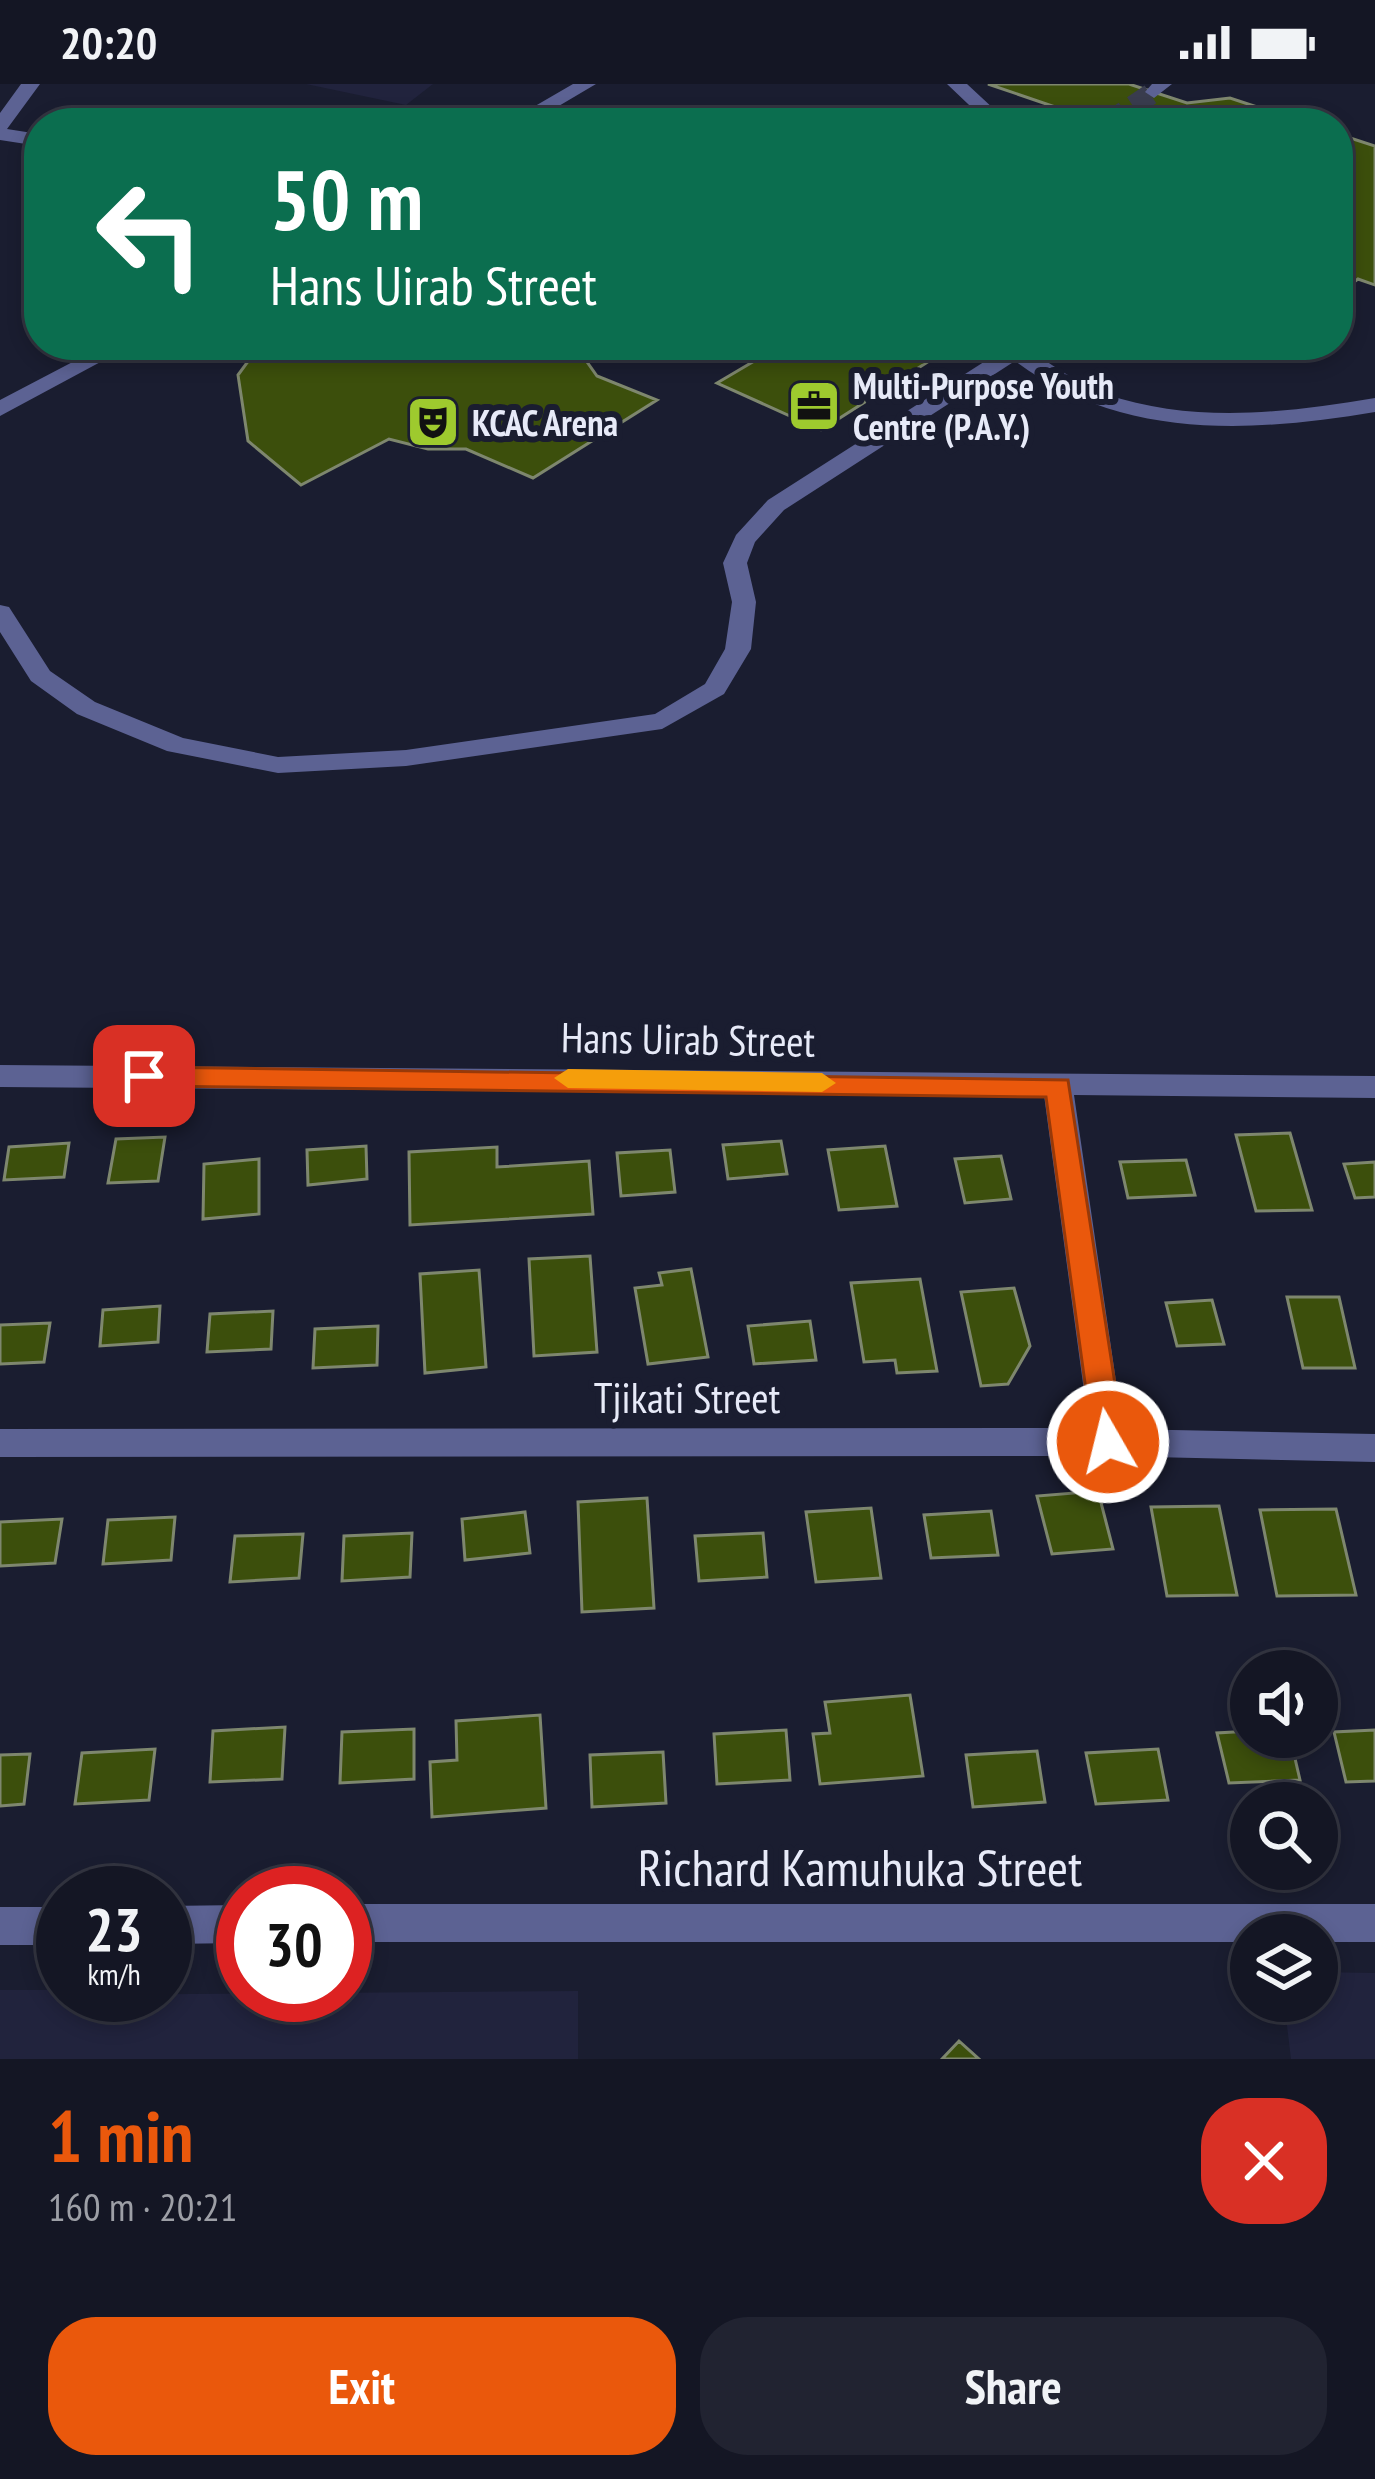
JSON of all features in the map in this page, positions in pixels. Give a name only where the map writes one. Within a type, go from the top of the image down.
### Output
[{"type":"street","points":[[0,130],[31,84]]},
{"type":"street","points":[[543,108],[587,84]]},
{"type":"street","points":[[956,84],[982,108]]},
{"type":"street","points":[[0,409],[93,360]]},
{"type":"street","points":[[0,612],[40,676],[86,708],[176,745],[278,765],[406,758],[662,721],[715,688],[738,649],[744,602],[735,563],[744,540],[776,506],[993,360]]},
{"type":"street","points":[[1026,360],[1044,374],[1170,421],[1244,424],[1375,405]]},
{"type":"street","name":"Hans Uirab Street","points":[[0,1076],[1375,1087]]},
{"type":"street","points":[[1058,1087],[1108,1442]]},
{"type":"street","name":"Tjikati Street","points":[[0,1443],[1108,1442],[1375,1448]]},
{"type":"street","name":"Richard Kamuhuka Street","points":[[372,1923],[1375,1922]]},
{"type":"street","points":[[0,1926],[36,1926]]},
{"type":"shaded area","points":[[306,84],[433,84],[406,105]]},
{"type":"shaded area","points":[[1338,1972],[1375,1973],[1375,2059],[1291,2059],[1287,2022],[1338,2022]]},
{"type":"shaded area","points":[[0,1990],[36,1990],[36,2022],[192,2022],[192,1994],[216,1994],[216,2022],[372,2022],[372,1993],[578,1991],[578,2059],[0,2059]]},
{"type":"building","points":[[988,84],[1129,84],[1187,103],[1230,98],[1260,108],[1058,108]]},
{"type":"building","points":[[1353,139],[1375,146],[1375,285],[1358,279],[1353,283]]},
{"type":"building","name":"KCAC Arena","points":[[249,360],[586,360],[597,376],[657,400],[533,478],[466,449],[428,449],[389,439],[301,485],[248,441],[238,375]]},
{"type":"building","name":"Multi-Purpose Youth Centre (P.A.Y.)","points":[[756,360],[926,363],[821,430],[717,383]]},
{"type":"building","points":[[1290,1133],[1312,1210],[1256,1211],[1236,1135]]},
{"type":"building","points":[[165,1137],[158,1181],[108,1183],[116,1139]]},
{"type":"building","points":[[781,1141],[787,1174],[728,1179],[723,1145]]},
{"type":"building","points":[[69,1143],[64,1177],[4,1180],[9,1147]]},
{"type":"building","points":[[366,1146],[367,1179],[308,1185],[307,1150]]},
{"type":"building","points":[[885,1146],[897,1206],[839,1210],[828,1150]]},
{"type":"building","points":[[497,1147],[497,1167],[589,1161],[593,1214],[410,1225],[409,1152]]},
{"type":"building","points":[[670,1150],[675,1192],[621,1196],[617,1153]]},
{"type":"building","points":[[1001,1156],[1011,1199],[965,1203],[955,1159]]},
{"type":"building","points":[[259,1159],[259,1214],[203,1219],[204,1164]]},
{"type":"building","points":[[1186,1160],[1195,1195],[1128,1198],[1120,1162]]},
{"type":"building","points":[[1375,1162],[1375,1197],[1355,1198],[1344,1164]]},
{"type":"building","points":[[590,1256],[597,1352],[534,1356],[529,1259]]},
{"type":"building","points":[[691,1269],[708,1357],[648,1364],[635,1288],[662,1285],[659,1273]]},
{"type":"building","points":[[479,1270],[486,1367],[425,1373],[420,1274]]},
{"type":"building","points":[[920,1279],[937,1371],[897,1373],[895,1360],[864,1362],[851,1283]]},
{"type":"building","points":[[1014,1288],[1030,1346],[1008,1384],[981,1386],[961,1292]]},
{"type":"building","points":[[1287,1297],[1339,1297],[1355,1368],[1303,1368]]},
{"type":"building","points":[[1212,1300],[1224,1344],[1177,1346],[1166,1303]]},
{"type":"building","points":[[160,1306],[158,1342],[100,1346],[103,1310]]},
{"type":"building","points":[[273,1311],[271,1349],[207,1352],[210,1314]]},
{"type":"building","points":[[810,1321],[816,1360],[754,1364],[748,1326]]},
{"type":"building","points":[[50,1323],[44,1362],[0,1364],[0,1325]]},
{"type":"building","points":[[378,1326],[377,1365],[313,1368],[315,1329]]},
{"type":"building","points":[[1098,1491],[1113,1549],[1052,1554],[1037,1496]]},
{"type":"building","points":[[647,1498],[654,1608],[582,1612],[578,1502]]},
{"type":"building","points":[[1219,1506],[1237,1595],[1167,1596],[1151,1507]]},
{"type":"building","points":[[871,1508],[881,1578],[816,1582],[806,1512]]},
{"type":"building","points":[[1336,1509],[1356,1595],[1277,1596],[1260,1510]]},
{"type":"building","points":[[991,1511],[998,1555],[931,1558],[924,1515]]},
{"type":"building","points":[[525,1512],[530,1553],[465,1560],[462,1519]]},
{"type":"building","points":[[175,1517],[171,1560],[103,1564],[108,1520]]},
{"type":"building","points":[[62,1519],[55,1563],[0,1566],[0,1522]]},
{"type":"building","points":[[412,1533],[410,1577],[342,1581],[344,1536]]},
{"type":"building","points":[[763,1533],[767,1577],[699,1581],[695,1536]]},
{"type":"building","points":[[303,1534],[299,1578],[230,1582],[235,1536]]},
{"type":"building","points":[[910,1695],[923,1776],[820,1784],[813,1734],[830,1733],[825,1702]]},
{"type":"building","points":[[540,1715],[546,1808],[432,1817],[430,1762],[457,1760],[456,1721]]},
{"type":"building","points":[[285,1727],[282,1779],[210,1782],[213,1731]]},
{"type":"building","points":[[414,1729],[414,1779],[340,1783],[342,1732]]},
{"type":"building","points":[[786,1730],[790,1780],[717,1784],[714,1734]]},
{"type":"building","points":[[1375,1730],[1375,1781],[1346,1782],[1338,1732]]},
{"type":"building","points":[[1230,1732],[1230,1758],[1295,1758],[1300,1780],[1229,1783],[1217,1733]]},
{"type":"building","points":[[155,1749],[149,1800],[75,1804],[82,1753]]},
{"type":"building","points":[[1158,1749],[1168,1800],[1096,1804],[1086,1753]]},
{"type":"building","points":[[1037,1751],[1045,1802],[973,1807],[966,1755]]},
{"type":"building","points":[[663,1752],[666,1803],[592,1807],[590,1755]]},
{"type":"building","points":[[30,1754],[24,1804],[0,1806],[0,1755]]},
{"type":"building","points":[[959,2041],[979,2059],[942,2059]]},
{"type":"tunnel","points":[[1130,108],[1154,92]]},
{"type":"slow traffic","points":[[568,1078],[822,1083]]},
{"type":"place","name":"Multi-Purpose Youth Centre (P.A.Y.)","points":[[814,406]]},
{"type":"place","name":"KCAC Arena","points":[[433,422]]},
{"type":"route","points":[[144,1076],[1058,1087],[1108,1442]]}]
